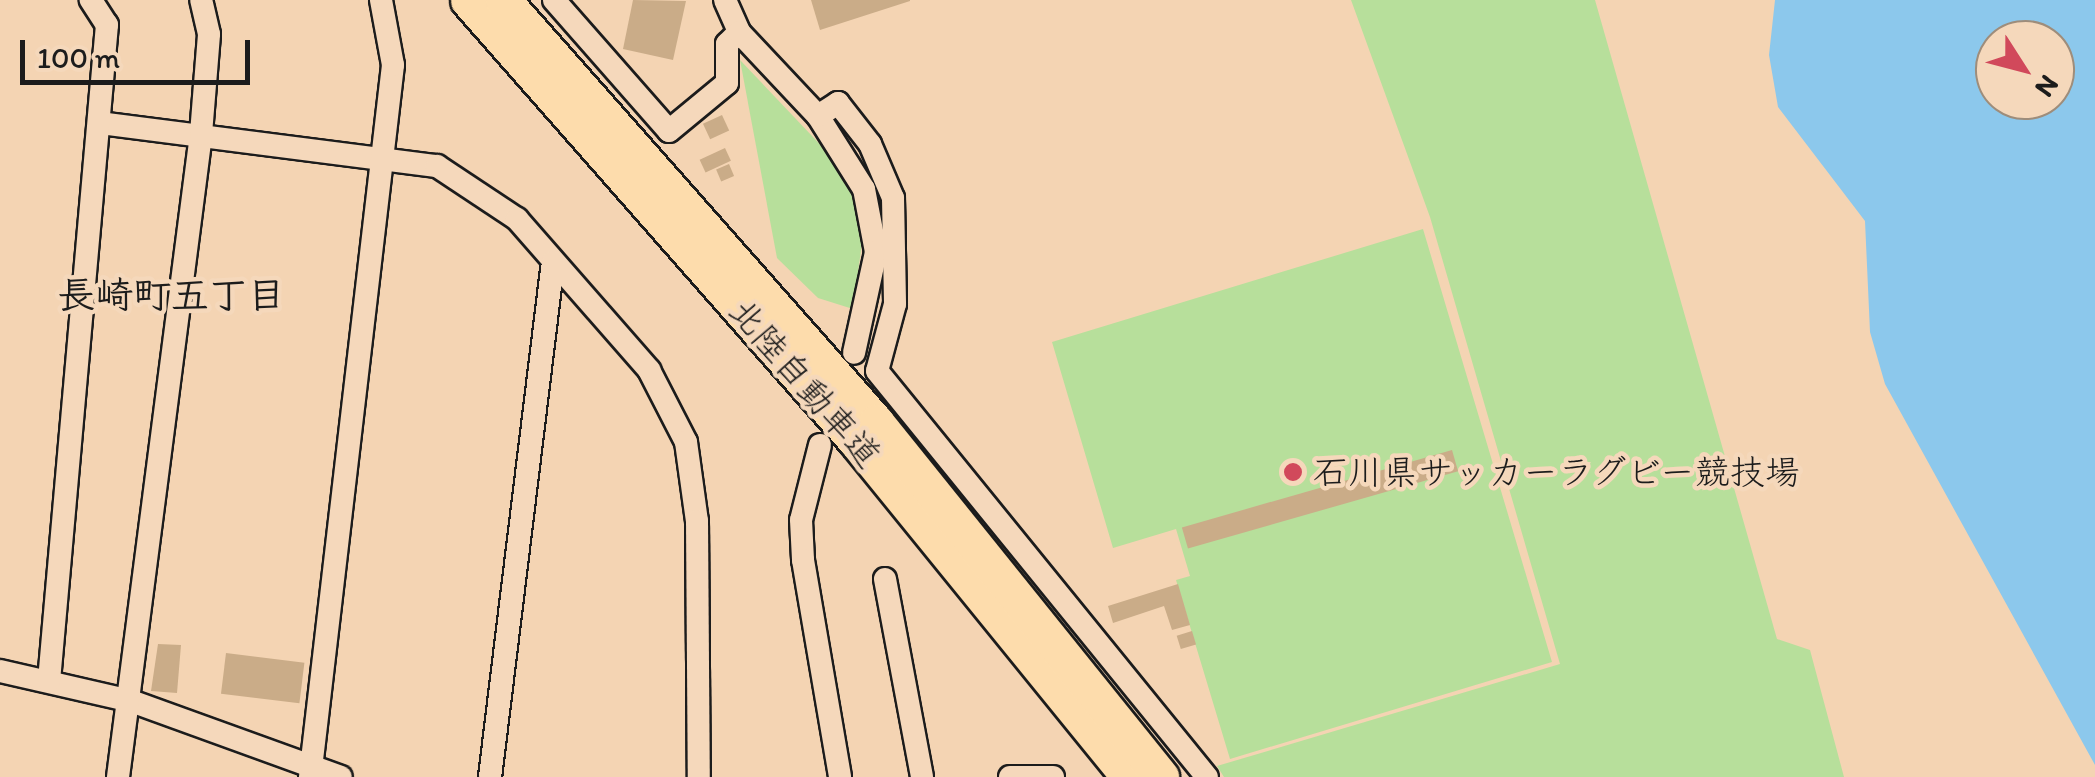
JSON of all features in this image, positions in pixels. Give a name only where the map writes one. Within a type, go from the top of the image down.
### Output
[{"type":"highway","name":"北陸自動車道","points":[[468,0],[856,441],[1129,777]]},
{"type":"highway","name":"北陸自動車道","points":[[503,0],[876,422],[1161,777]]},
{"type":"street","points":[[49,680],[108,25],[91,0]]},
{"type":"street","points":[[118,777],[131,700],[201,134],[208,34],[202,0]]},
{"type":"street","points":[[311,770],[393,65],[381,0]]},
{"type":"street","points":[[554,0],[669,131],[728,83],[727,44],[739,32]]},
{"type":"street","points":[[725,0],[739,32],[818,116],[849,160],[872,219],[874,283],[854,353]]},
{"type":"street","points":[[818,116],[838,103],[870,144],[893,198],[895,304],[877,371],[1207,777]]},
{"type":"street","points":[[100,123],[382,157],[463,176],[554,262],[649,370],[686,442],[696,506],[698,777]]},
{"type":"street","points":[[490,777],[554,262]]},
{"type":"street","points":[[820,446],[802,560],[840,777]]},
{"type":"street","points":[[885,579],[922,777]]},
{"type":"street","points":[[0,671],[131,700],[311,770],[341,777]]},
{"type":"street","points":[[1010,777],[1053,777]]},
{"type":"green space","points":[[1351,0],[1595,0],[1777,639],[1810,650],[1844,777],[1224,777],[1217,766],[1560,664],[1430,217]]},
{"type":"green space","points":[[740,60],[832,157],[855,198],[862,243],[853,309],[818,298],[777,258]]},
{"type":"green space","name":"石川県サッカーラグビー競技場","points":[[1423,229],[1552,662],[1230,759],[1176,580],[1190,576],[1176,529],[1113,548],[1052,342]]},
{"type":"water","points":[[1775,0],[2095,0],[2095,765],[1885,384],[1870,332],[1865,221],[1778,107],[1769,55]]},
{"type":"building","points":[[633,0],[686,1],[673,60],[623,49]]},
{"type":"building","points":[[811,0],[910,0],[910,1],[820,30]]},
{"type":"building","points":[[722,115],[729,130],[710,139],[703,124]]},
{"type":"building","points":[[725,148],[731,161],[706,173],[700,160]]},
{"type":"building","points":[[729,164],[734,176],[721,181],[716,169]]},
{"type":"building","points":[[1452,450],[1458,471],[1188,549],[1182,527]]},
{"type":"building","points":[[1178,584],[1190,625],[1172,630],[1164,606],[1113,623],[1108,606]]},
{"type":"building","points":[[1192,631],[1196,644],[1181,649],[1177,636]]},
{"type":"building","points":[[158,644],[181,645],[177,693],[151,691]]},
{"type":"building","points":[[226,653],[304,663],[299,703],[221,694]]},
{"type":"place","name":"石川県サッカーラグビー競技場","points":[[1293,472]]},
{"type":"district","name":"長崎町五丁目","points":[[171,296]]}]
